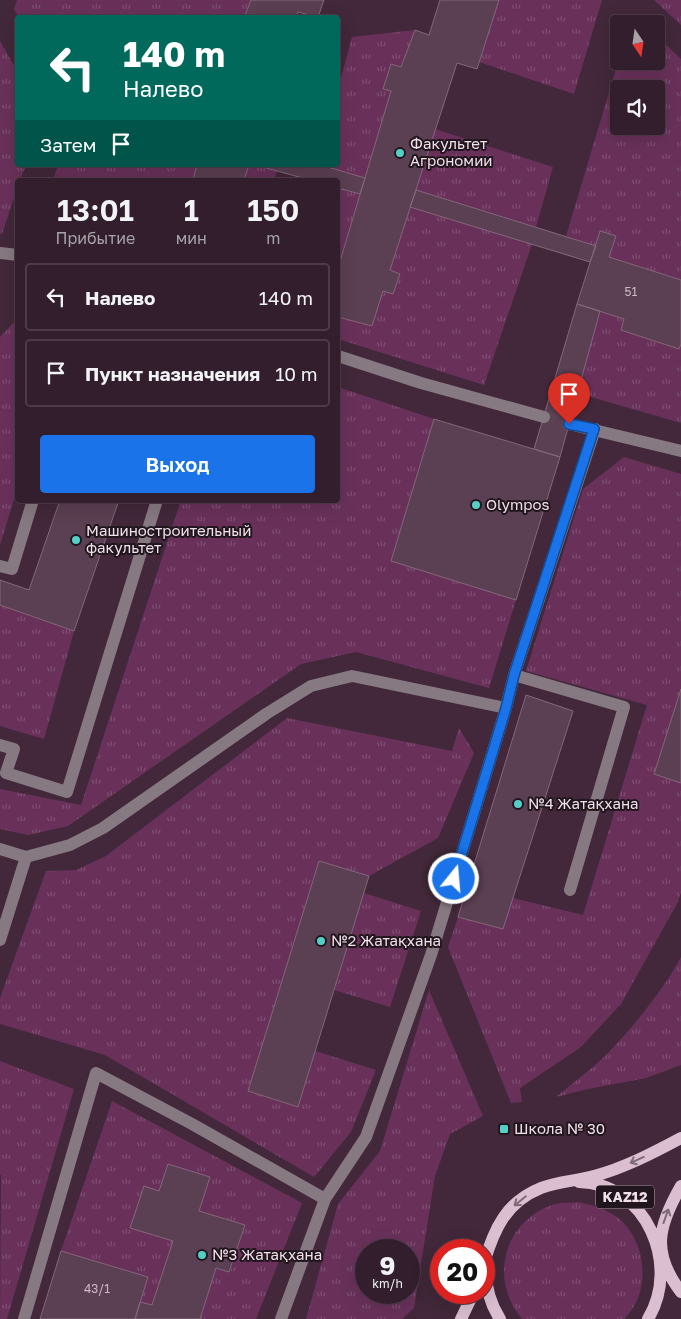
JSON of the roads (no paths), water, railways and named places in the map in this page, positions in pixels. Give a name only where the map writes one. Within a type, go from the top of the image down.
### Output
[{"type":"main road","name":"KAZ12","points":[[491,1239],[493,1232],[506,1213],[522,1198],[542,1187],[613,1170],[681,1138]]},
{"type":"main road","name":"KAZ12","points":[[564,1182],[585,1182],[606,1187],[625,1197],[641,1212],[653,1230],[663,1266],[659,1297],[648,1319]]},
{"type":"main road","name":"KAZ12","points":[[660,1250],[662,1228],[666,1213],[681,1186]]},
{"type":"main road","points":[[660,1250],[669,1274],[681,1292]]},
{"type":"main road","points":[[462,1319],[469,1304]]},
{"type":"main road","name":"KAZ12","points":[[492,1304],[500,1319]]},
{"type":"lane","points":[[0,253],[15,255]]},
{"type":"lane","points":[[340,357],[421,383],[544,417]]},
{"type":"lane","points":[[569,424],[681,451]]},
{"type":"lane","points":[[282,1319],[325,1199],[366,1138],[430,955],[506,708],[514,675],[594,429]]},
{"type":"lane","points":[[0,566],[12,569],[32,503]]},
{"type":"lane","points":[[0,745],[14,749],[6,773],[68,792],[156,503]]},
{"type":"lane","points":[[514,675],[624,707],[570,890]]},
{"type":"lane","points":[[0,848],[26,857],[70,845],[103,828],[266,714],[312,686],[352,676],[506,708]]},
{"type":"lane","points":[[0,940],[26,857]]},
{"type":"lane","points":[[24,1319],[96,1073],[192,1124],[325,1199]]},
{"type":"tunnel","points":[[544,417],[569,424]]},
{"type":"place","name":"Факультет Агрономии","points":[[400,153]]},
{"type":"place","name":"Olympos","points":[[476,505]]},
{"type":"place","name":"Машиностроительный факультет","points":[[76,540]]},
{"type":"place","name":"№4 Жатақхана","points":[[518,804]]},
{"type":"place","name":"№2 Жатақхана","points":[[321,941]]},
{"type":"place","name":"Школа № 30","points":[[504,1129]]},
{"type":"place","name":"№3 Жатақхана","points":[[202,1255]]}]
